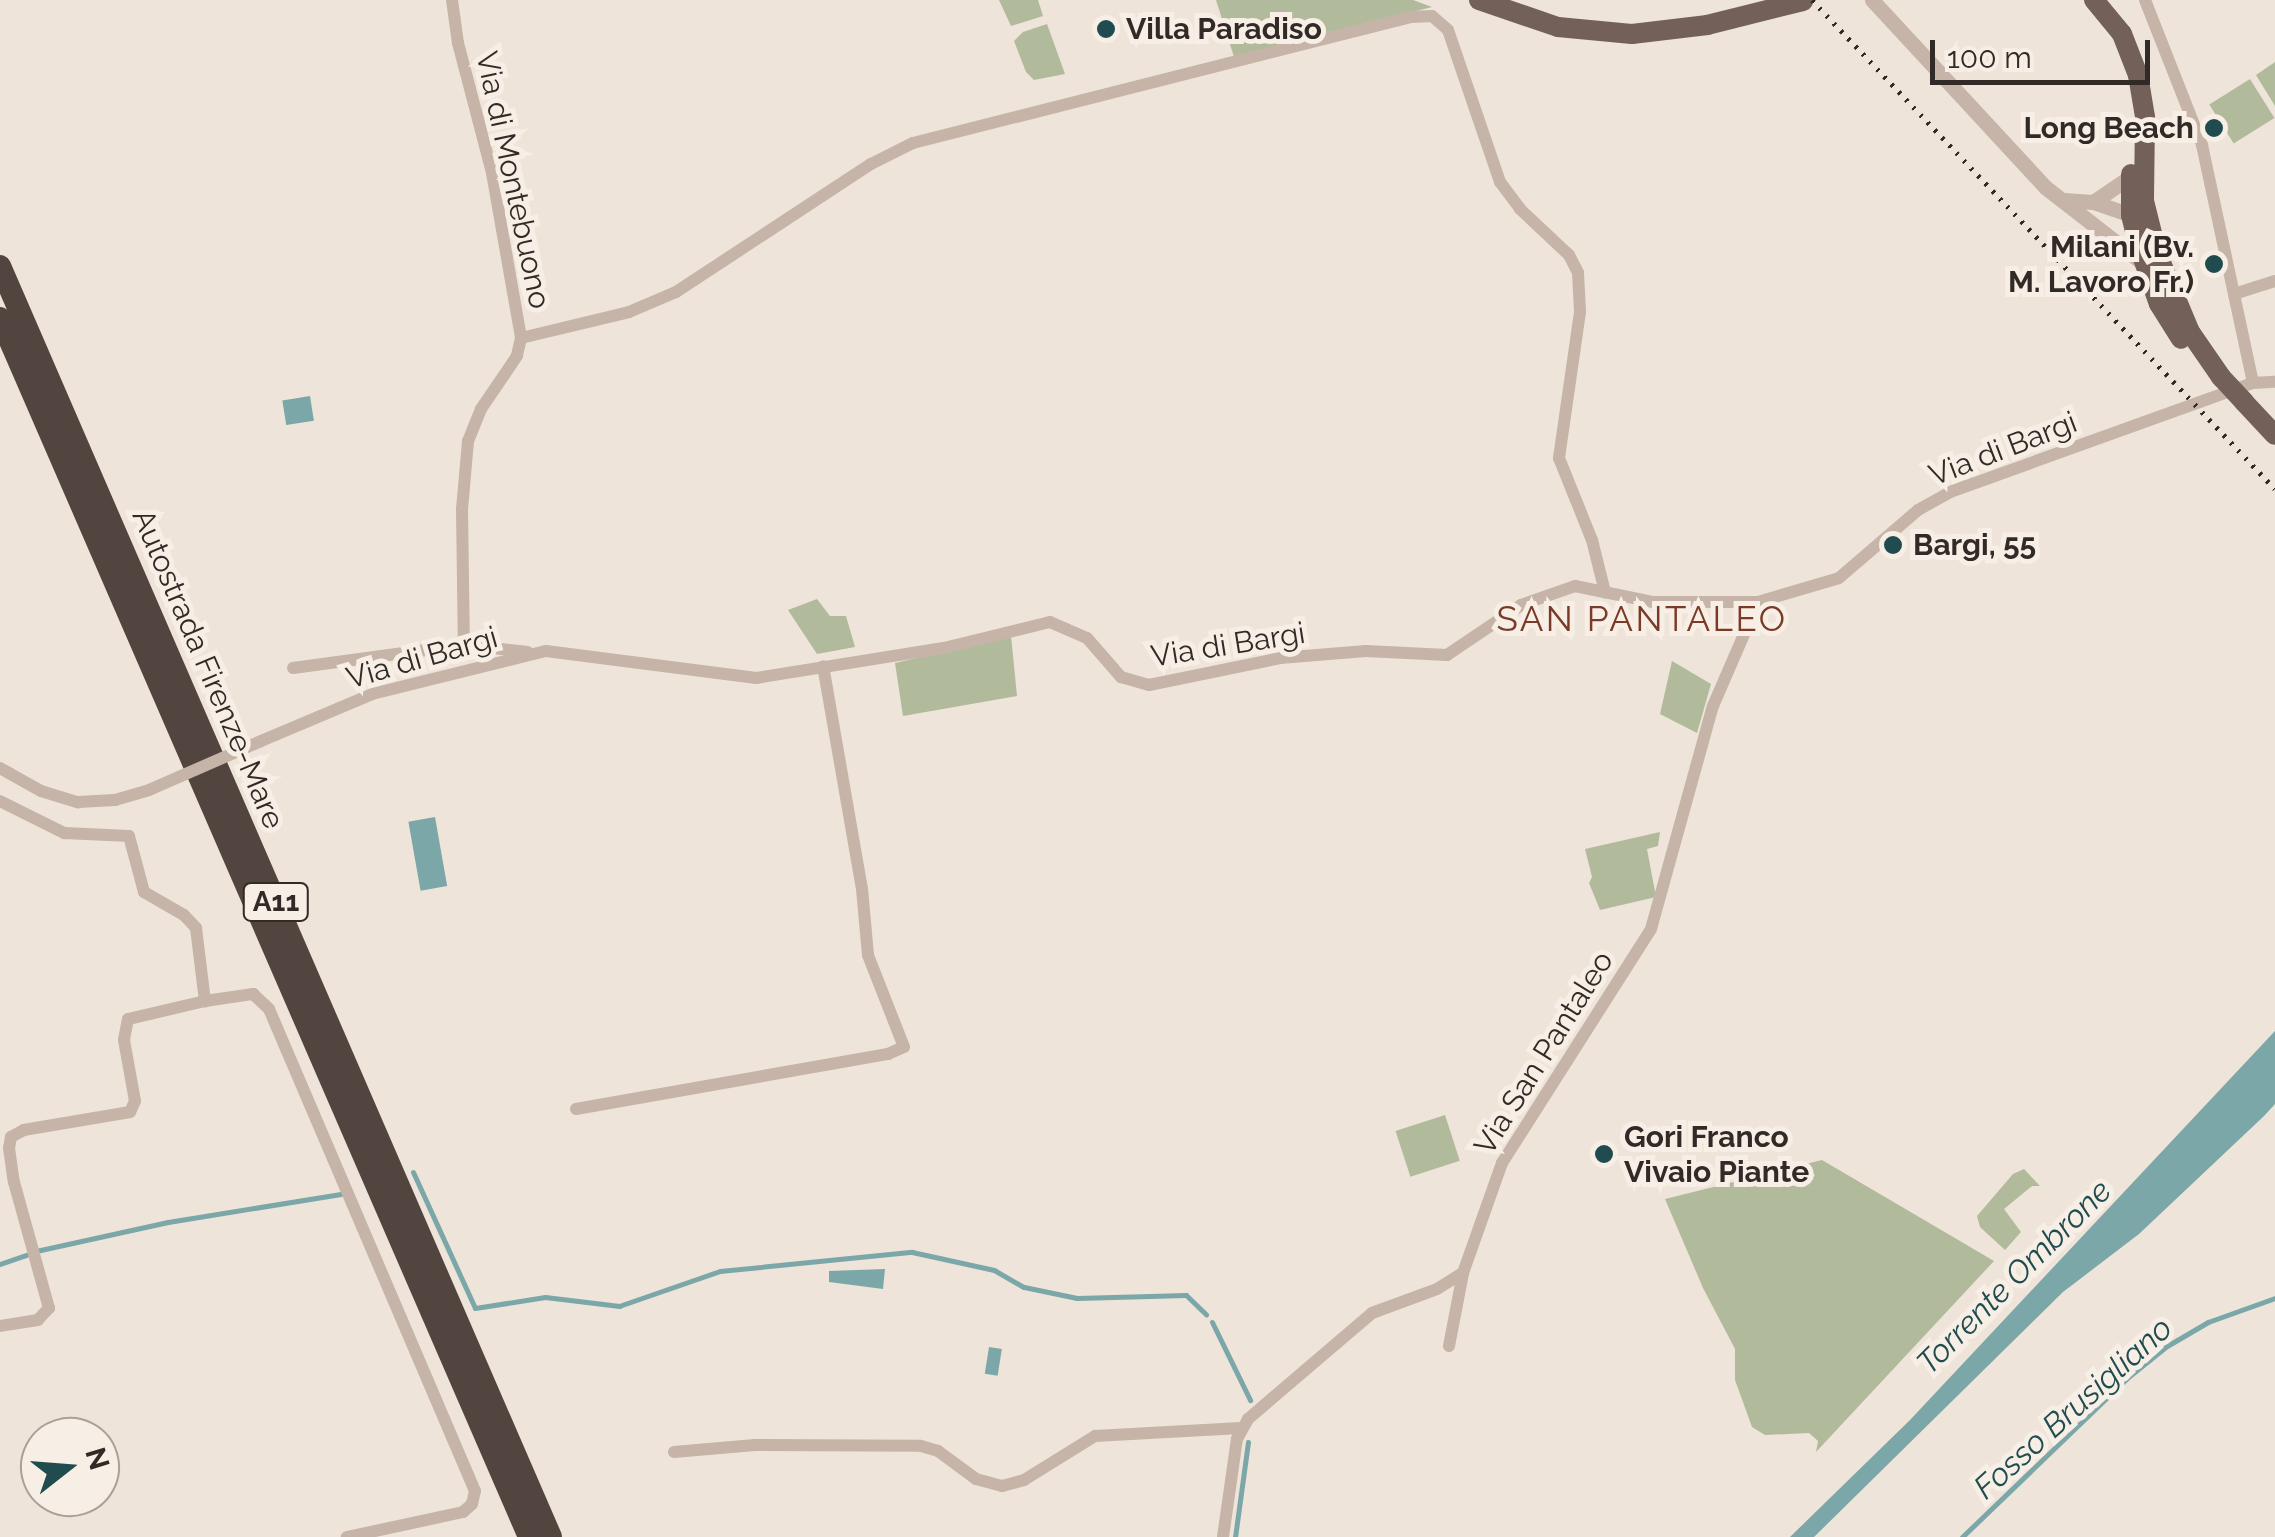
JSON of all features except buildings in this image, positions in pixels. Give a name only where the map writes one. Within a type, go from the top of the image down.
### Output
[{"type":"highway","name":"Autostrada Firenze-Mare","points":[[0,266],[550,1537]]},
{"type":"highway","name":"Autostrada Firenze-Mare","points":[[0,318],[528,1537]]},
{"type":"main road","points":[[1478,0],[1558,28],[1632,34],[1707,25],[1803,1]]},
{"type":"main road","points":[[2094,0],[2116,25],[2130,52],[2140,98],[2138,221],[2174,300],[2214,370]]},
{"type":"main road","points":[[2140,98],[2130,177],[2144,264],[2168,321],[2185,344],[2214,370],[2249,393],[2275,436]]},
{"type":"street","name":"Via di Montebuono","points":[[452,0],[464,72],[492,173],[521,338],[517,356],[476,417],[468,441],[462,508],[464,645]]},
{"type":"street","points":[[1872,0],[2061,200],[2144,264]]},
{"type":"street","points":[[2145,0],[2200,138],[2234,294],[2249,393]]},
{"type":"street","points":[[521,338],[629,312],[676,292],[870,164],[913,143],[1411,17],[1432,16],[1445,26],[1500,182],[1520,208],[1569,255],[1578,273],[1580,312],[1559,458],[1592,540],[1605,592]]},
{"type":"street","points":[[2094,202],[2130,177]]},
{"type":"street","points":[[2061,200],[2094,202],[2138,221]]},
{"type":"street","points":[[2099,228],[2138,221]]},
{"type":"street","points":[[2234,294],[2275,282]]},
{"type":"street","name":"Via di Bargi","points":[[0,768],[40,791],[78,802],[102,802],[149,790],[372,694],[535,652],[566,651],[744,679],[954,646],[1050,622],[1087,638],[1121,676],[1141,685],[1280,658],[1366,651],[1447,656],[1539,597],[1575,586],[1663,603],[1758,602],[1839,578],[1918,510],[1943,495],[2275,382]]},
{"type":"street","name":"Via San Pantaleo","points":[[1449,1346],[1463,1273],[1502,1163],[1651,929],[1713,706],[1758,602]]},
{"type":"street","points":[[293,668],[464,645],[535,652]]},
{"type":"street","points":[[576,1108],[888,1054],[904,1047],[868,955],[862,890],[824,666]]},
{"type":"street","points":[[0,802],[64,833],[129,836],[144,892],[184,916],[196,928],[205,1001]]},
{"type":"street","points":[[0,1326],[34,1322],[49,1308],[24,1229],[8,1148],[12,1136],[24,1130],[130,1112],[135,1101],[124,1040],[128,1019],[253,994],[268,1009],[475,1491],[472,1504],[462,1512],[347,1537]]},
{"type":"street","points":[[1224,1537],[1241,1428],[1264,1403],[1364,1318],[1394,1302],[1447,1284],[1463,1273]]},
{"type":"street","points":[[674,1452],[755,1444],[921,1446],[938,1452],[976,1479],[1002,1486],[1024,1480],[1095,1436],[1241,1428]]},
{"type":"green space","points":[[999,0],[1038,0],[1043,16],[1011,26]]},
{"type":"green space","points":[[1216,0],[1413,0],[1432,7],[1234,57]]},
{"type":"green space","points":[[1047,24],[1065,74],[1034,80],[1026,72],[1014,41],[1023,32]]},
{"type":"green space","points":[[2275,62],[2275,106],[2256,75]]},
{"type":"green space","points":[[2250,79],[2274,118],[2234,143],[2209,104]]},
{"type":"green space","points":[[817,599],[830,616],[846,616],[855,647],[817,654],[788,610]]},
{"type":"green space","points":[[1011,636],[1017,696],[903,716],[895,663]]},
{"type":"green space","points":[[1672,661],[1711,684],[1697,733],[1660,714]]},
{"type":"green space","points":[[1660,832],[1658,846],[1647,849],[1656,897],[1600,910],[1589,883],[1592,877],[1585,849]]},
{"type":"green space","points":[[1445,1115],[1460,1161],[1410,1177],[1396,1131]]},
{"type":"green space","points":[[1822,1160],[1994,1261],[1816,1452],[1818,1441],[1809,1433],[1765,1435],[1752,1427],[1735,1380],[1735,1349],[1703,1288],[1665,1199]]},
{"type":"green space","points":[[2024,1169],[2040,1186],[2032,1186],[2004,1209],[2021,1232],[2005,1250],[1980,1227],[1977,1216],[2013,1174]]},
{"type":"water","points":[[310,396],[314,421],[286,425],[282,400]]},
{"type":"water","points":[[435,817],[447,886],[421,891],[408,822]]},
{"type":"water","points":[[2275,1031],[2275,1104],[2264,1116],[2139,1234],[2063,1292],[1814,1537],[1790,1537],[1910,1420]]},
{"type":"water","points":[[885,1269],[883,1289],[829,1282],[829,1271]]},
{"type":"water","points":[[989,1347],[1002,1349],[998,1376],[985,1374]]},
{"type":"waterway","points":[[413,1172],[475,1308],[545,1297],[619,1306],[720,1271],[912,1252],[994,1270],[1024,1287],[1077,1298],[1186,1295],[1206,1314]]},
{"type":"waterway","points":[[36,1251],[168,1222],[341,1194]]},
{"type":"waterway","points":[[0,1264],[26,1255]]},
{"type":"waterway","name":"Fosso Brusigliano","points":[[1962,1537],[2127,1378],[2167,1346],[2208,1322],[2275,1298]]},
{"type":"waterway","points":[[1212,1322],[1250,1400]]},
{"type":"waterway","points":[[1235,1537],[1248,1442]]},
{"type":"railway","points":[[1812,0],[2275,489]]},
{"type":"place","name":"Villa Paradiso","points":[[1106,29]]},
{"type":"place","name":"Long Beach","points":[[2214,128]]},
{"type":"place","name":"Milani (Bv. M. Lavoro Fr.)","points":[[2214,264]]},
{"type":"place","name":"Bargi, 55","points":[[1893,545]]},
{"type":"place","name":"Gori Franco Vivaio Piante","points":[[1604,1154]]},
{"type":"district","name":"SAN PANTALEO","points":[[1642,619]]},
{"type":"water label","name":"Torrente Ombrone","points":[[2014,1277]]}]
